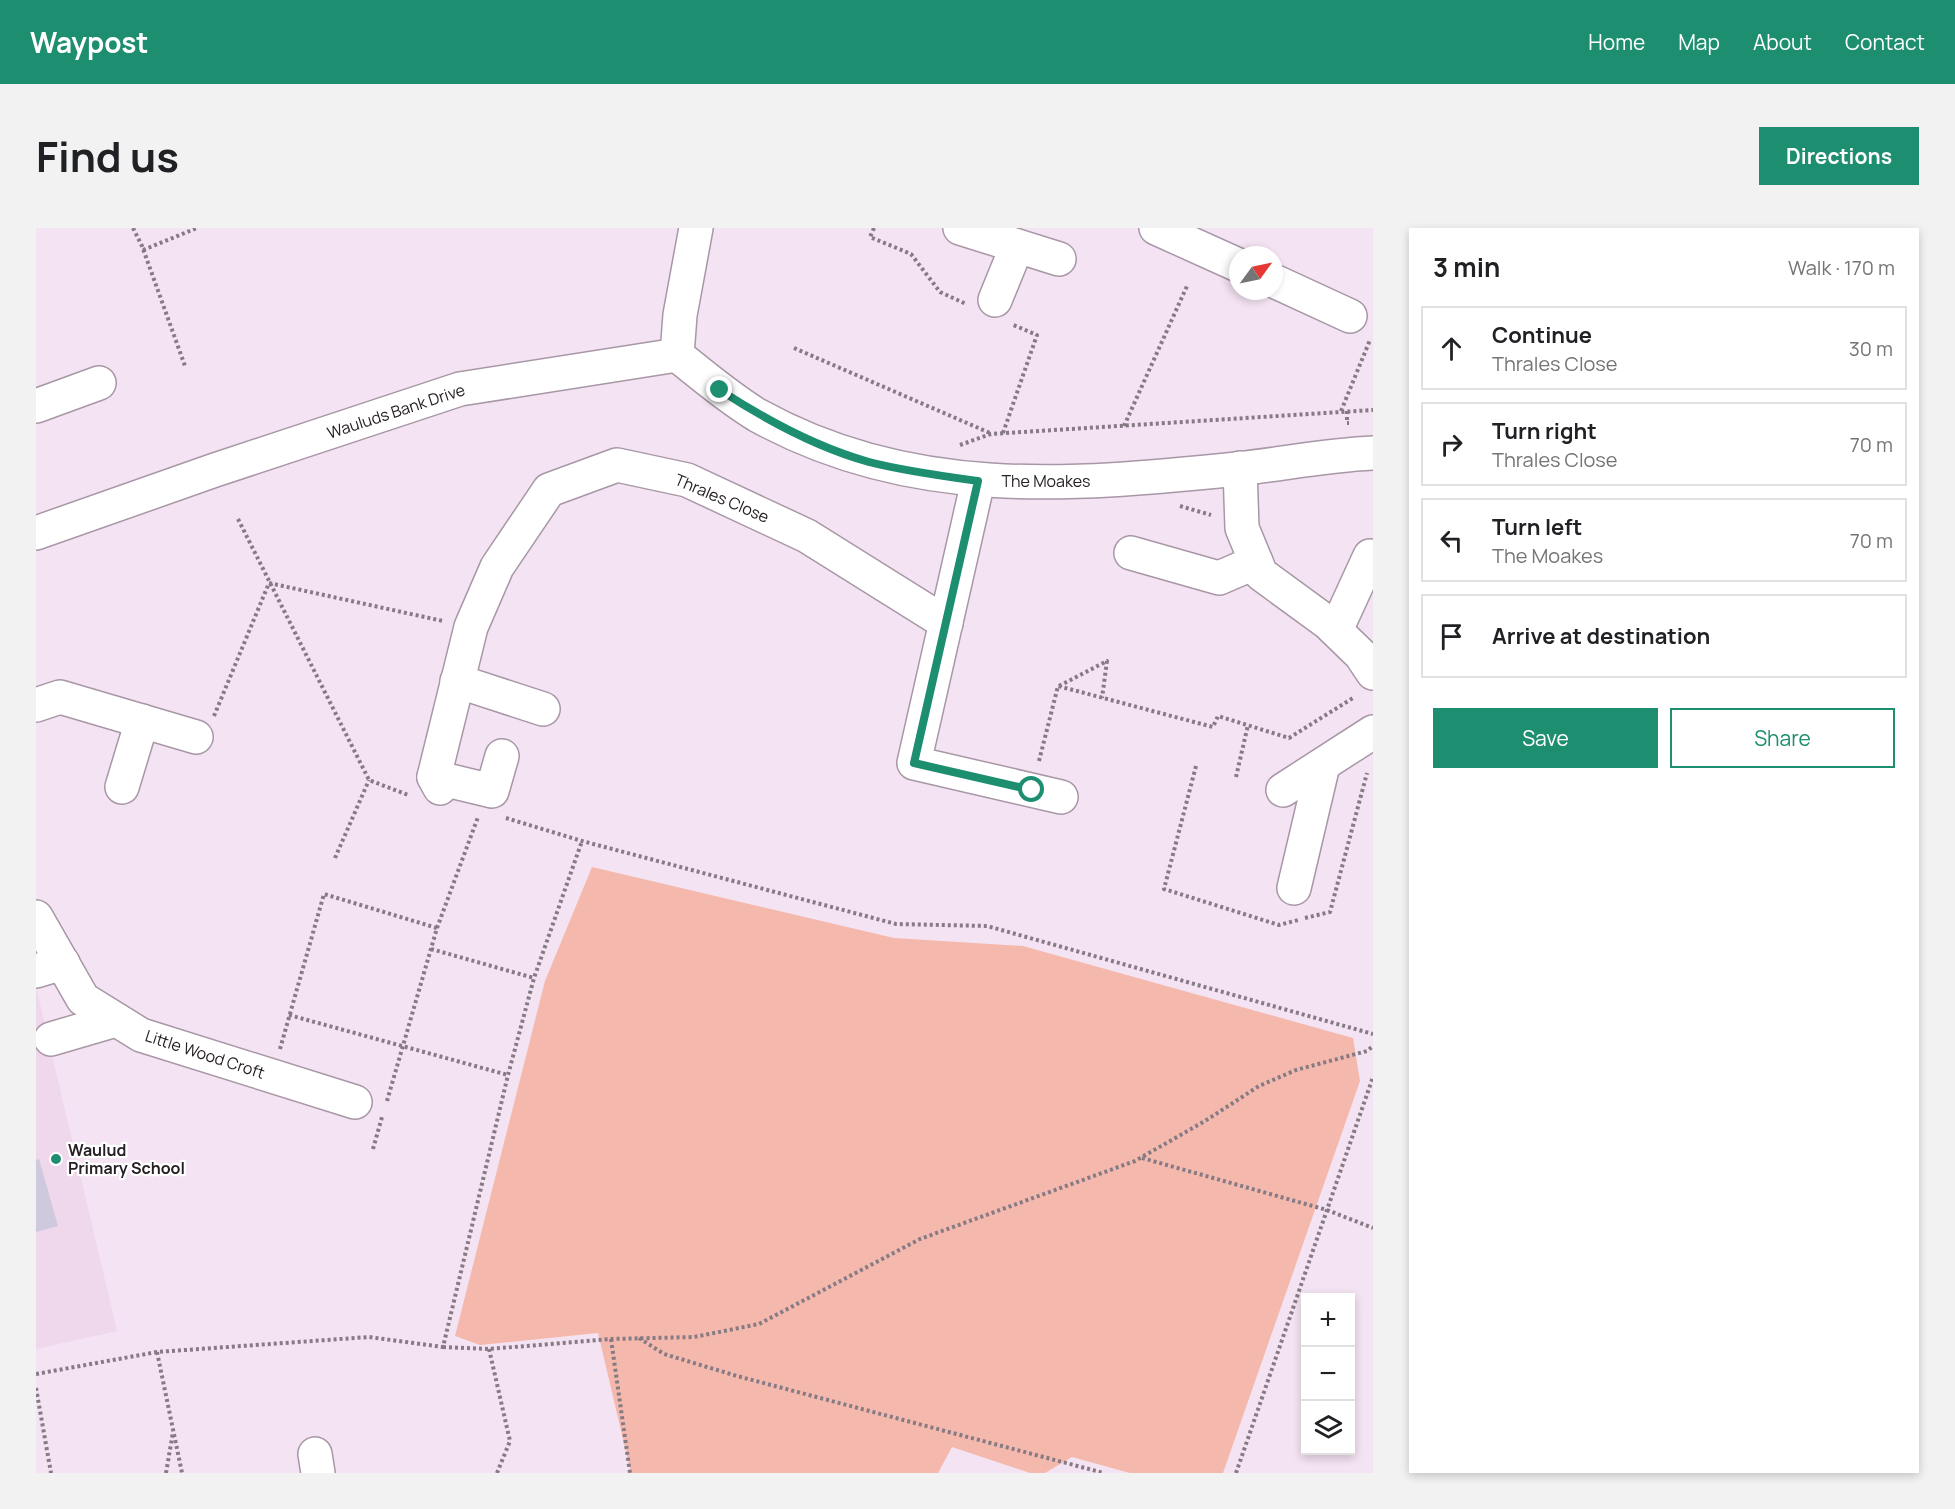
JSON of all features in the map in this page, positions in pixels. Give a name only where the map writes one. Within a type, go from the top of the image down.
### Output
[{"type":"street","points":[[677,355],[680,315],[696,228]]},
{"type":"street","points":[[960,228],[1059,259]]},
{"type":"street","points":[[1156,228],[1229,261]]},
{"type":"street","points":[[995,300],[1017,246]]},
{"type":"street","points":[[1283,285],[1361,324]]},
{"type":"street","name":"The Moakes","points":[[677,355],[720,390],[756,414],[819,445],[869,462],[978,481],[1046,483],[1115,480],[1373,453]]},
{"type":"street","name":"Wauluds Bank Drive","points":[[36,533],[215,470],[460,389],[677,355]]},
{"type":"street","points":[[36,406],[99,382]]},
{"type":"street","name":"Thrales Close","points":[[437,782],[457,681],[471,627],[497,567],[549,490],[617,465],[687,480],[807,536],[946,623]]},
{"type":"street","points":[[1240,468],[1242,528],[1261,574],[1336,630],[1361,655],[1373,673]]},
{"type":"street","points":[[978,481],[914,763],[1046,793]]},
{"type":"street","points":[[1131,553],[1219,578],[1256,562]]},
{"type":"street","points":[[1336,630],[1370,556]]},
{"type":"street","points":[[457,681],[543,709]]},
{"type":"street","points":[[36,705],[60,697],[196,736]]},
{"type":"street","points":[[122,787],[142,721]]},
{"type":"street","points":[[1283,790],[1323,765],[1369,745]]},
{"type":"street","points":[[437,782],[492,791],[502,756]]},
{"type":"street","points":[[1294,888],[1323,765]]},
{"type":"street","name":"Little Wood Croft","points":[[36,916],[49,967],[83,999],[141,1035],[375,1107]]},
{"type":"street","points":[[51,1039],[116,1020]]},
{"type":"path","points":[[133,228],[185,366]]},
{"type":"path","points":[[143,250],[197,228]]},
{"type":"path","points":[[1124,426],[1187,286]]},
{"type":"path","points":[[1341,411],[1361,324]]},
{"type":"path","points":[[794,348],[991,434]]},
{"type":"path","points":[[934,474],[945,451],[991,434],[1373,410]]},
{"type":"path","points":[[238,519],[369,780],[412,796],[437,782]]},
{"type":"path","points":[[269,583],[471,627]]},
{"type":"path","points":[[196,736],[213,719],[269,583]]},
{"type":"path","points":[[1058,686],[1107,661],[1102,698]]},
{"type":"path","points":[[1046,793],[1058,686]]},
{"type":"path","points":[[1058,686],[1213,727],[1218,716],[1289,738],[1353,698]]},
{"type":"path","points":[[1236,777],[1248,725]]},
{"type":"path","points":[[1196,766],[1164,889],[1279,925],[1330,912],[1369,745]]},
{"type":"path","points":[[335,858],[369,780]]},
{"type":"path","points":[[373,1149],[375,1107],[403,1046],[437,928],[480,811]]},
{"type":"path","points":[[503,818],[896,924],[987,926],[1373,1034]]},
{"type":"path","points":[[443,1347],[508,1075],[534,978],[582,841]]},
{"type":"path","points":[[273,1076],[324,894],[437,928]]},
{"type":"path","points":[[431,949],[534,978]]},
{"type":"path","points":[[289,1014],[508,1075]]},
{"type":"path","points":[[36,1374],[157,1352],[369,1337],[443,1347],[489,1349],[611,1339],[694,1337],[759,1324],[920,1239],[1140,1157],[1205,1121],[1258,1086],[1296,1070],[1367,1051],[1373,1046]]},
{"type":"path","points":[[1236,1473],[1373,1077]]},
{"type":"path","points":[[1140,1157],[1327,1210],[1373,1228]]},
{"type":"path","points":[[638,1338],[664,1354],[737,1376],[1104,1473]]},
{"type":"path","points":[[611,1339],[630,1473]]},
{"type":"path","points":[[489,1349],[510,1441],[496,1473]]},
{"type":"path","points":[[157,1352],[182,1473]]},
{"type":"path","points":[[36,1388],[51,1473]]},
{"type":"path","points":[[166,1473],[174,1428]]},
{"type":"shaded area","points":[[592,867],[894,938],[1023,946],[1353,1038],[1360,1081],[1223,1473],[1130,1473],[1072,1457],[1045,1473],[1030,1473],[952,1447],[938,1473],[631,1473],[598,1333],[480,1345],[455,1336],[545,981]]},
{"type":"shaded area","name":"Waulud Primary School","points":[[36,987],[117,1331],[36,1349]]},
{"type":"building","points":[[39,1159],[58,1226],[36,1232],[36,1160]]},
{"type":"place","name":"Waulud Primary School","points":[[56,1159]]},
{"type":"route","points":[[720,390],[756,414],[819,445],[869,462],[978,481],[914,763],[1032,790]]}]
